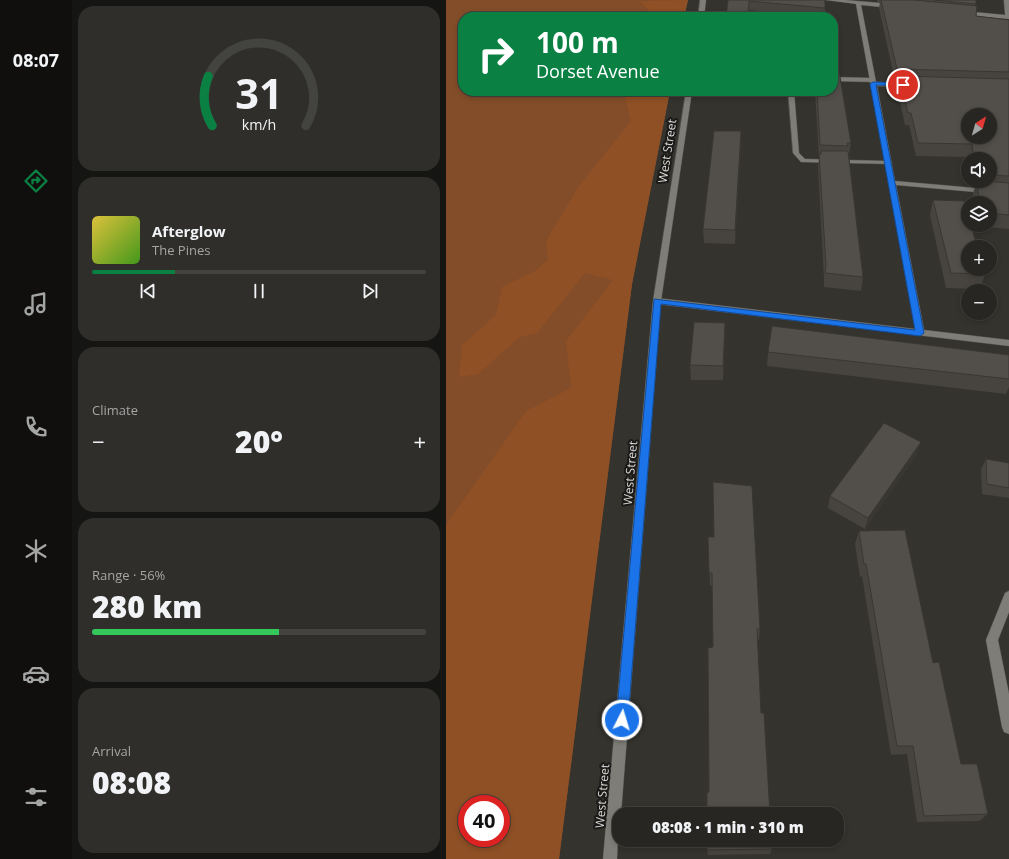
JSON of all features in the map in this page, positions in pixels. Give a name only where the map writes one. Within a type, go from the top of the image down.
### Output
[{"type":"street","points":[[702,12],[703,0]]},
{"type":"street","points":[[829,0],[898,7]]},
{"type":"street","points":[[961,13],[1008,17],[1007,0]]},
{"type":"street","points":[[858,3],[920,333]]},
{"type":"street","points":[[838,79],[921,85]]},
{"type":"street","name":"West Street","points":[[610,859],[657,301],[688,96]]},
{"type":"street","points":[[791,96],[796,153],[803,161],[888,163]]},
{"type":"street","points":[[892,183],[1009,193]]},
{"type":"street","points":[[657,301],[1009,344]]},
{"type":"street","points":[[1009,597],[992,640],[1009,727]]},
{"type":"shaded area","points":[[446,0],[688,0],[685,12],[458,12],[458,96],[669,96],[632,284],[559,859],[446,859]]},
{"type":"shaded area","points":[[688,0],[685,12],[649,12],[640,1]]},
{"type":"shaded area","points":[[625,96],[669,96],[632,284],[559,859],[446,859],[446,525],[526,411],[571,388],[566,341],[613,280],[585,273],[537,333],[520,337],[478,374],[459,377],[462,345],[496,315],[502,287],[535,271],[548,260],[546,241],[579,186],[631,121]]},
{"type":"building","points":[[728,0],[825,0],[825,8],[749,1],[748,12],[727,12]]},
{"type":"building","points":[[881,0],[914,0],[977,6],[976,16],[1009,20],[1009,72],[897,69]]},
{"type":"building","points":[[934,0],[976,0],[976,4]]},
{"type":"building","points":[[839,71],[851,143],[847,143],[848,146],[820,145],[817,96],[838,96]]},
{"type":"building","points":[[899,76],[1009,79],[1009,176],[997,175],[997,152],[973,152],[972,144],[997,144],[997,108],[961,108],[961,144],[918,143],[911,113],[908,113]]},
{"type":"building","points":[[714,131],[741,131],[735,230],[703,229]]},
{"type":"building","points":[[821,151],[848,151],[863,277],[825,273],[826,265],[819,154],[821,154]]},
{"type":"building","points":[[997,182],[1009,183],[1009,215],[997,214],[997,196],[978,196],[978,188],[997,188]]},
{"type":"building","points":[[933,200],[961,201],[961,232],[973,232],[975,240],[961,240],[961,273],[951,273]]},
{"type":"building","points":[[694,322],[725,323],[723,366],[690,365]]},
{"type":"building","points":[[772,326],[1009,355],[1009,379],[768,352]]},
{"type":"building","points":[[884,423],[921,442],[868,518],[830,496]]},
{"type":"building","points":[[986,459],[1009,463],[1009,488],[987,484]]},
{"type":"building","points":[[713,482],[752,486],[760,629],[757,629],[761,713],[764,713],[770,807],[707,807],[707,793],[709,792],[708,648],[713,647],[712,573],[709,573],[708,537],[714,537]]},
{"type":"building","points":[[905,530],[933,663],[939,662],[961,764],[977,764],[988,814],[924,816],[913,746],[897,746],[859,531]]},
{"type":"building","points":[[707,847],[772,847],[772,849],[707,850]]},
{"type":"route","points":[[622,720],[657,301],[920,333],[873,84],[903,85]]}]
